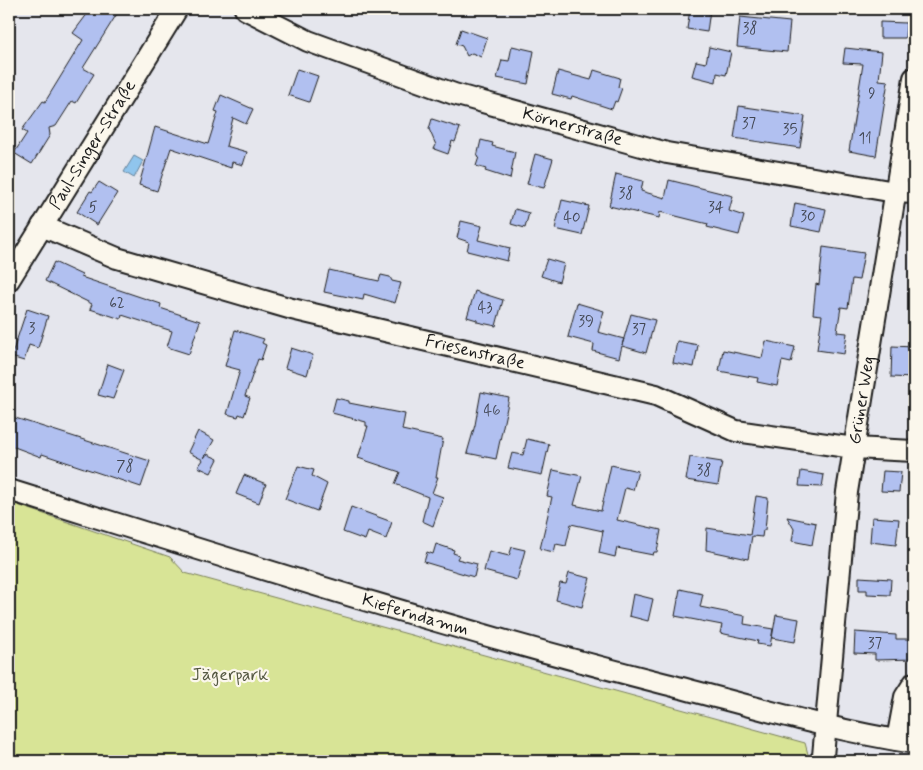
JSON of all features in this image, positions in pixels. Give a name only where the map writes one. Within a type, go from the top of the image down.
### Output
[{"type":"street","name":"Paul-Singer-Straße","points":[[9,280],[177,9]]},
{"type":"street","name":"Körnerstraße","points":[[244,9],[308,40],[463,96],[667,153],[905,192]]},
{"type":"street","name":"Grüner Weg","points":[[820,761],[826,725],[847,492],[905,192],[914,78]]},
{"type":"street","name":"Friesenstraße","points":[[42,226],[117,258],[292,309],[656,395],[736,431],[854,448],[914,451]]},
{"type":"street","name":"Kieferndamm","points":[[9,490],[299,580],[565,658],[826,725],[906,741]]},
{"type":"street","points":[[906,741],[905,697],[914,683]]},
{"type":"green space","name":"Jägerpark","points":[[9,502],[170,557],[185,573],[805,743],[809,758],[807,761],[9,761]]},
{"type":"water","points":[[134,156],[143,161],[134,178],[124,172]]},
{"type":"building","points":[[91,9],[120,9],[83,68],[94,74],[76,103],[72,101],[56,126],[49,128],[50,135],[32,164],[14,153],[27,133],[22,130],[43,101],[45,102],[83,40],[73,33]]},
{"type":"building","points":[[690,9],[710,10],[707,32],[687,29]]},
{"type":"building","points":[[740,17],[790,22],[787,52],[737,47]]},
{"type":"building","points":[[880,22],[906,23],[905,38],[880,38]]},
{"type":"building","points":[[461,29],[487,38],[481,57],[472,53],[467,56],[462,46],[456,44]]},
{"type":"building","points":[[512,46],[534,51],[528,84],[497,78],[502,60],[509,61]]},
{"type":"building","points":[[709,47],[731,52],[726,75],[717,73],[716,82],[692,76],[696,61],[706,63]]},
{"type":"building","points":[[845,48],[882,52],[879,80],[888,81],[876,156],[849,151],[863,64],[843,63]]},
{"type":"building","points":[[297,69],[318,76],[309,102],[288,95]]},
{"type":"building","points":[[594,70],[620,78],[618,87],[622,88],[617,102],[615,101],[612,109],[572,96],[571,99],[552,94],[558,71],[591,80]]},
{"type":"building","points":[[221,95],[253,109],[246,124],[233,118],[226,146],[247,152],[243,165],[232,162],[231,168],[171,148],[157,191],[139,185],[155,127],[208,144],[218,112],[215,111]]},
{"type":"building","points":[[739,106],[805,116],[800,148],[734,138]]},
{"type":"building","points":[[432,119],[460,128],[455,142],[452,141],[448,154],[434,149],[436,145],[429,129]]},
{"type":"building","points":[[481,140],[493,143],[492,146],[515,152],[510,179],[476,166]]},
{"type":"building","points":[[535,154],[553,159],[544,188],[527,184]]},
{"type":"building","points":[[616,174],[643,181],[641,191],[665,198],[669,180],[733,196],[729,211],[744,216],[739,235],[707,227],[708,224],[660,212],[659,218],[609,206]]},
{"type":"building","points":[[99,182],[117,193],[97,225],[77,212],[90,191],[92,192]]},
{"type":"building","points":[[562,200],[589,206],[582,235],[555,229]]},
{"type":"building","points":[[795,203],[826,209],[821,232],[791,226]]},
{"type":"building","points":[[515,209],[529,213],[525,228],[511,224]]},
{"type":"building","points":[[461,221],[482,226],[478,240],[510,248],[507,261],[467,251],[469,242],[457,238]]},
{"type":"building","points":[[823,247],[864,253],[859,280],[852,279],[848,308],[841,307],[837,332],[847,333],[844,354],[817,350],[822,315],[813,314],[816,284],[819,285]]},
{"type":"building","points":[[547,259],[564,264],[559,282],[541,276]]},
{"type":"building","points":[[54,262],[82,275],[81,277],[161,304],[160,308],[200,321],[189,354],[167,347],[172,331],[122,315],[121,319],[90,309],[92,304],[45,281]]},
{"type":"building","points":[[329,270],[379,281],[381,275],[390,277],[392,281],[401,283],[395,303],[364,294],[363,300],[324,292]]},
{"type":"building","points":[[475,291],[503,300],[496,326],[477,322],[477,320],[467,317]]},
{"type":"building","points":[[577,303],[604,311],[598,332],[624,339],[631,314],[655,320],[646,353],[622,346],[619,358],[593,351],[594,344],[568,337]]},
{"type":"building","points":[[27,309],[48,316],[38,348],[29,345],[24,361],[11,357]]},
{"type":"building","points":[[235,330],[264,339],[262,343],[266,345],[261,360],[258,359],[245,396],[250,398],[244,416],[239,414],[238,417],[227,414],[240,370],[225,366]]},
{"type":"building","points":[[677,341],[698,345],[694,367],[673,363]]},
{"type":"building","points":[[766,341],[795,347],[791,363],[782,361],[777,386],[757,382],[758,378],[719,371],[723,350],[762,358]]},
{"type":"building","points":[[892,346],[914,347],[914,378],[891,377]]},
{"type":"building","points":[[291,348],[313,355],[307,375],[285,368]]},
{"type":"building","points":[[108,364],[124,370],[113,399],[98,395]]},
{"type":"building","points":[[481,392],[509,398],[496,459],[467,453],[475,425]]},
{"type":"building","points":[[336,398],[349,401],[349,403],[405,414],[402,430],[443,439],[436,477],[438,477],[432,493],[443,497],[433,526],[422,521],[428,497],[395,484],[400,472],[358,458],[368,426],[366,426],[366,422],[332,413]]},
{"type":"building","points":[[9,416],[150,461],[141,487],[42,454],[41,457],[9,445]]},
{"type":"building","points":[[198,431],[214,440],[204,458],[207,454],[218,459],[211,473],[198,467],[203,460],[188,452]]},
{"type":"building","points":[[527,439],[549,444],[542,475],[508,468],[512,453],[523,455]]},
{"type":"building","points":[[690,457],[722,462],[718,485],[686,480]]},
{"type":"building","points":[[611,465],[638,471],[633,490],[625,488],[617,520],[661,530],[657,552],[654,552],[653,555],[617,548],[615,557],[599,553],[603,531],[571,524],[566,546],[556,544],[554,552],[540,549],[552,497],[547,496],[553,470],[582,476],[574,505],[601,511]]},
{"type":"building","points":[[298,466],[314,470],[312,476],[327,484],[317,511],[285,499]]},
{"type":"building","points":[[801,471],[824,475],[822,487],[799,486]]},
{"type":"building","points":[[883,471],[901,472],[899,492],[881,491]]},
{"type":"building","points":[[244,475],[266,484],[259,503],[236,494]]},
{"type":"building","points":[[756,496],[768,498],[765,530],[763,530],[762,537],[752,536],[748,559],[706,550],[707,528],[750,535]]},
{"type":"building","points":[[351,507],[392,522],[386,539],[368,532],[365,540],[343,532]]},
{"type":"building","points":[[787,517],[816,523],[812,545],[792,541],[794,529]]},
{"type":"building","points":[[872,517],[899,519],[896,545],[870,542]]},
{"type":"building","points":[[436,544],[454,550],[453,553],[459,555],[457,559],[477,564],[474,577],[424,562],[427,552],[433,554]]},
{"type":"building","points":[[512,547],[525,550],[517,580],[484,571],[489,551],[509,556]]},
{"type":"building","points":[[569,573],[590,578],[582,607],[556,600],[560,583],[566,584]]},
{"type":"building","points":[[859,577],[891,579],[890,595],[867,594],[867,590],[859,590]]},
{"type":"building","points":[[680,589],[703,594],[700,607],[745,616],[744,624],[773,629],[770,646],[757,644],[758,641],[720,633],[722,625],[675,616]]},
{"type":"building","points":[[633,594],[653,599],[648,621],[629,616]]},
{"type":"building","points":[[776,615],[799,619],[795,642],[772,638]]},
{"type":"building","points":[[855,632],[896,635],[896,639],[914,639],[914,659],[875,660],[875,654],[854,653]]}]
